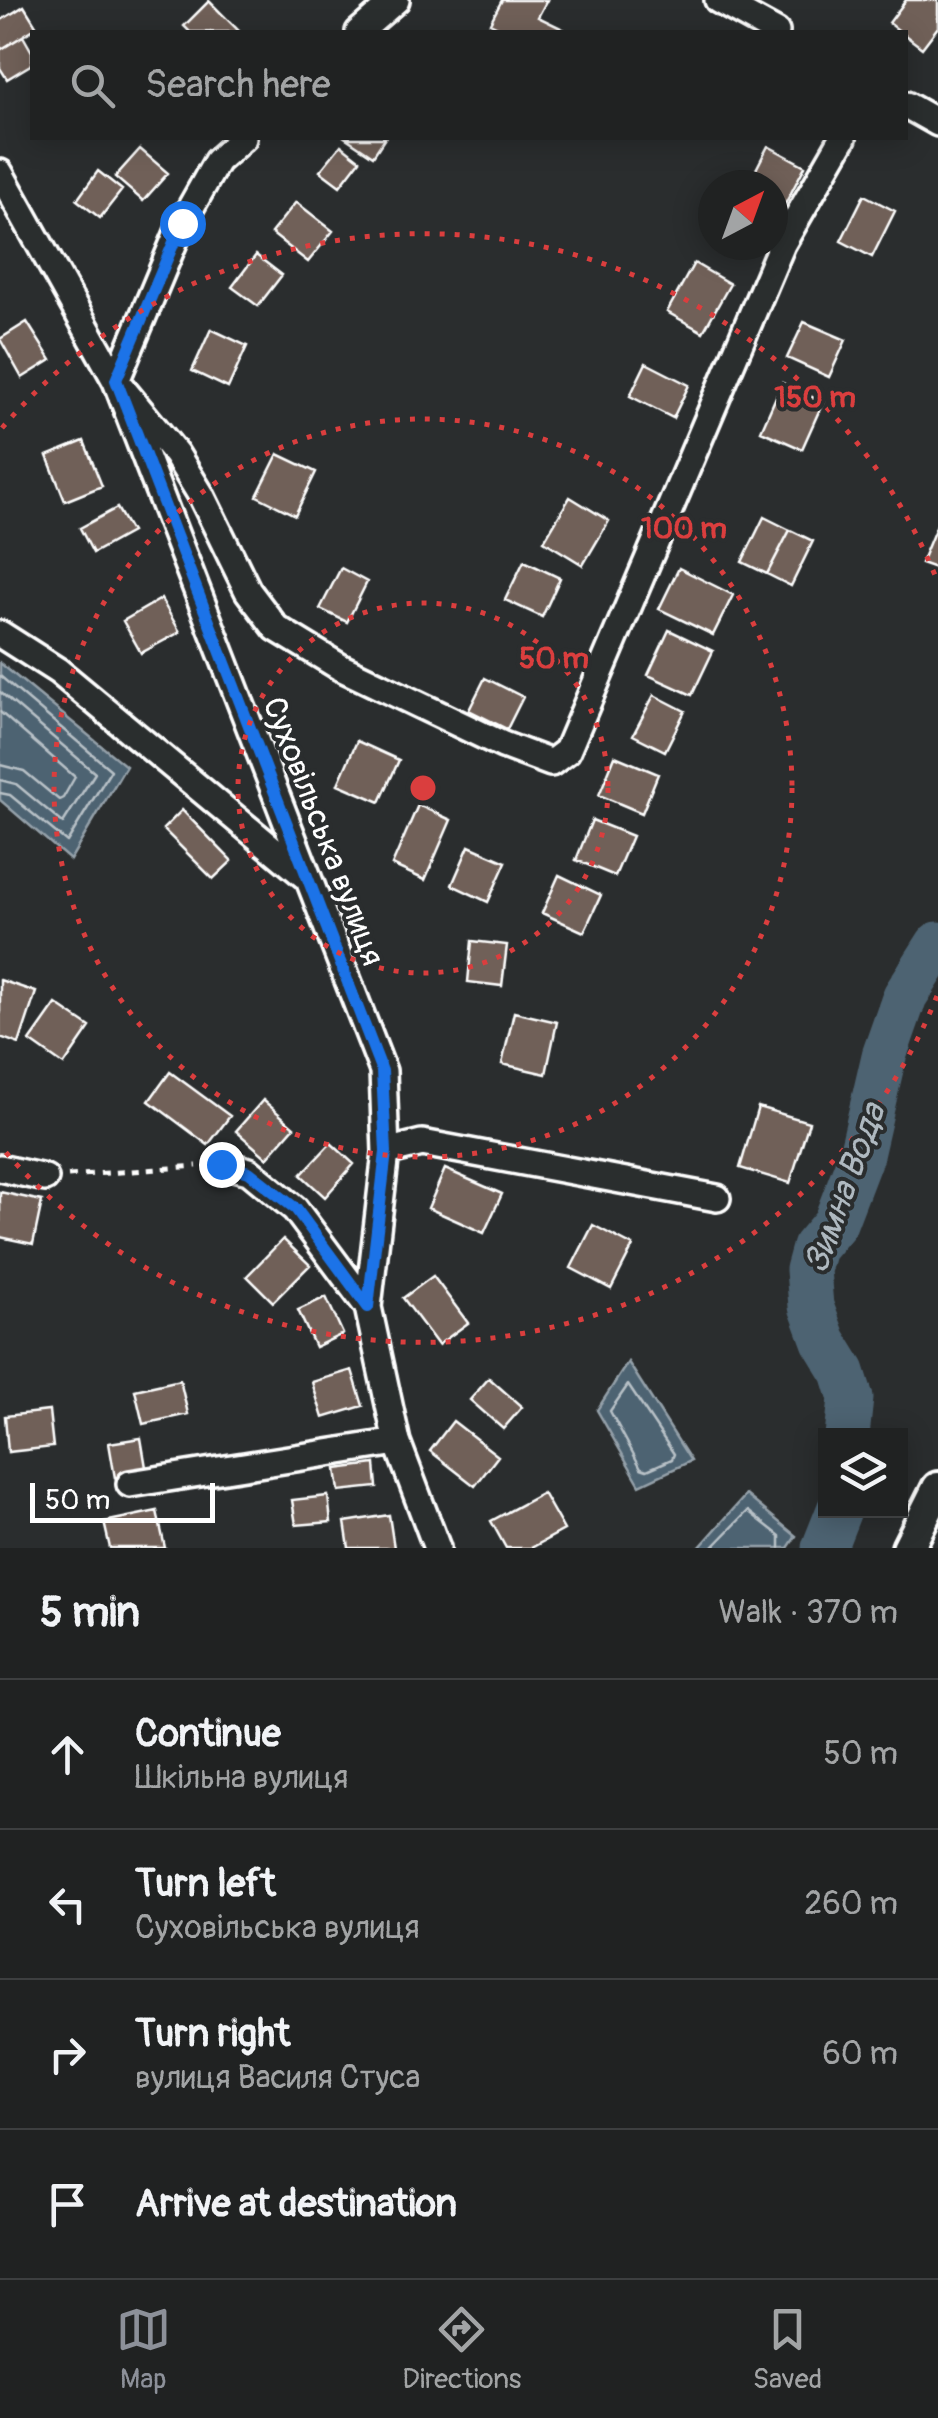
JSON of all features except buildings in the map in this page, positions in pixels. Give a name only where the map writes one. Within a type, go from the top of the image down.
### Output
[{"type":"main road","points":[[908,1548],[938,1488]]},
{"type":"street","points":[[361,30],[396,0]]},
{"type":"street","points":[[718,0],[772,30]]},
{"type":"street","points":[[908,106],[938,124]]},
{"type":"street","points":[[240,140],[217,161],[182,223],[116,380],[176,454],[202,495],[248,592],[276,628],[356,675],[518,752],[550,763],[567,750],[782,244],[842,140]]},
{"type":"street","name":"Суховільська вулиця","points":[[0,173],[116,380],[382,1071],[386,1152],[368,1307],[397,1442],[438,1548]]},
{"type":"street","points":[[0,634],[58,671],[307,877]]},
{"type":"street","points":[[386,1152],[422,1143],[717,1198]]},
{"type":"street","points":[[221,1164],[249,1172],[296,1209],[368,1307]]},
{"type":"street","points":[[0,1168],[45,1178]]},
{"type":"street","points":[[130,1484],[397,1442]]},
{"type":"path","points":[[45,1178],[221,1164]]},
{"type":"water","points":[[0,663],[126,766],[70,860],[0,800]]},
{"type":"water","points":[[628,1362],[691,1461],[640,1485],[597,1410]]},
{"type":"water","points":[[746,1495],[796,1536],[788,1548],[699,1548]]},
{"type":"waterway","name":"Зимна Вода","points":[[848,1428],[851,1398],[843,1372],[824,1341],[811,1306],[808,1270],[814,1248],[835,1223],[861,1155],[884,1056],[905,996],[938,944]]},
{"type":"waterway","name":"Зимна Вода","points":[[824,1548],[836,1518]]},
{"type":"route","points":[[182,223],[116,380],[382,1071],[386,1152],[368,1307],[296,1209],[249,1172],[221,1164]]}]
